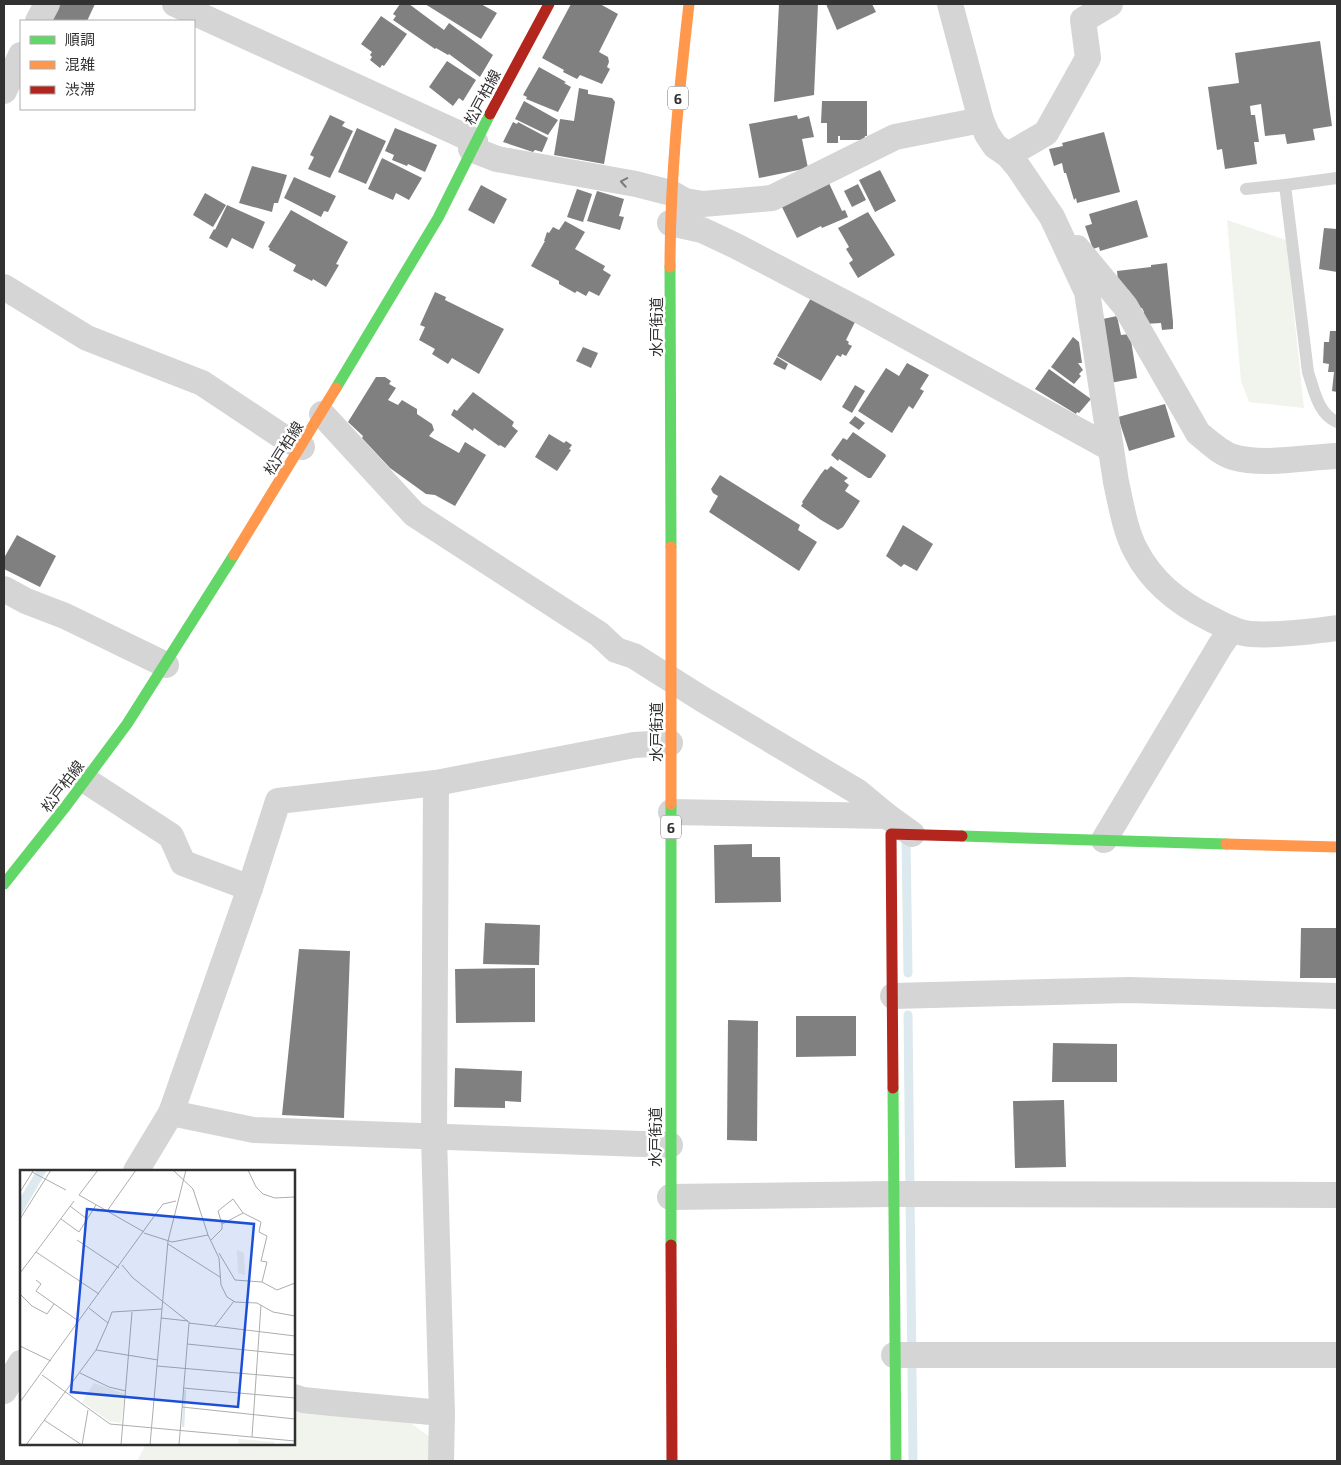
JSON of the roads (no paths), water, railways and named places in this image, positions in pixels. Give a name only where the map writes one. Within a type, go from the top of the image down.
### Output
[{"type":"main road","name":"松戸柏線","points":[[4,884],[127,724],[302,447],[438,218],[473,145],[549,4]]},
{"type":"main road","name":"水戸街道","points":[[672,1461],[670,1197],[670,223],[688,4]]},
{"type":"main road","points":[[896,1461],[892,1194],[893,996],[891,834],[1337,847]]},
{"type":"street","points":[[39,20],[47,4]]},
{"type":"street","points":[[175,4],[473,145],[497,159],[636,184],[671,193],[685,201],[703,204],[772,198],[895,137],[981,120]]},
{"type":"street","points":[[950,4],[981,120],[987,134],[995,146],[1008,155],[1018,167],[1052,216],[1125,306],[1198,433],[1212,445],[1232,456],[1254,461],[1337,456]]},
{"type":"street","points":[[1008,155],[1046,132],[1088,58],[1082,12],[1110,4]]},
{"type":"street","points":[[1052,216],[1087,292],[1116,482],[1135,550],[1149,571],[1162,586],[1204,616],[1248,634],[1276,634],[1337,628]]},
{"type":"street","points":[[670,223],[702,230],[736,246],[864,313],[1110,448]]},
{"type":"street","points":[[4,287],[87,338],[202,383],[283,437],[302,447]]},
{"type":"street","points":[[322,414],[414,514],[599,634],[616,650],[634,656],[858,792],[912,834]]},
{"type":"street","points":[[4,589],[166,665]]},
{"type":"street","points":[[1104,840],[1232,629]]},
{"type":"street","points":[[137,1170],[171,1113],[250,888],[278,801],[436,783],[634,745],[670,743]]},
{"type":"street","points":[[85,780],[171,836],[183,863],[250,888]]},
{"type":"street","points":[[436,783],[434,1137],[442,1413],[441,1461]]},
{"type":"street","points":[[671,812],[887,816]]},
{"type":"street","points":[[893,996],[1129,990],[1337,996]]},
{"type":"street","points":[[171,1113],[254,1130],[670,1145]]},
{"type":"street","points":[[670,1197],[892,1194],[1337,1195]]},
{"type":"street","points":[[894,1356],[1337,1355]]},
{"type":"street","points":[[4,1391],[20,1364]]},
{"type":"street","points":[[295,1397],[303,1400],[442,1413]]},
{"type":"lane","points":[[1246,189],[1337,178]]},
{"type":"lane","points":[[1285,185],[1308,372],[1316,400],[1328,419],[1337,422]]},
{"type":"waterway","points":[[906,840],[908,973]]},
{"type":"waterway","points":[[908,1015],[913,1461]]}]
